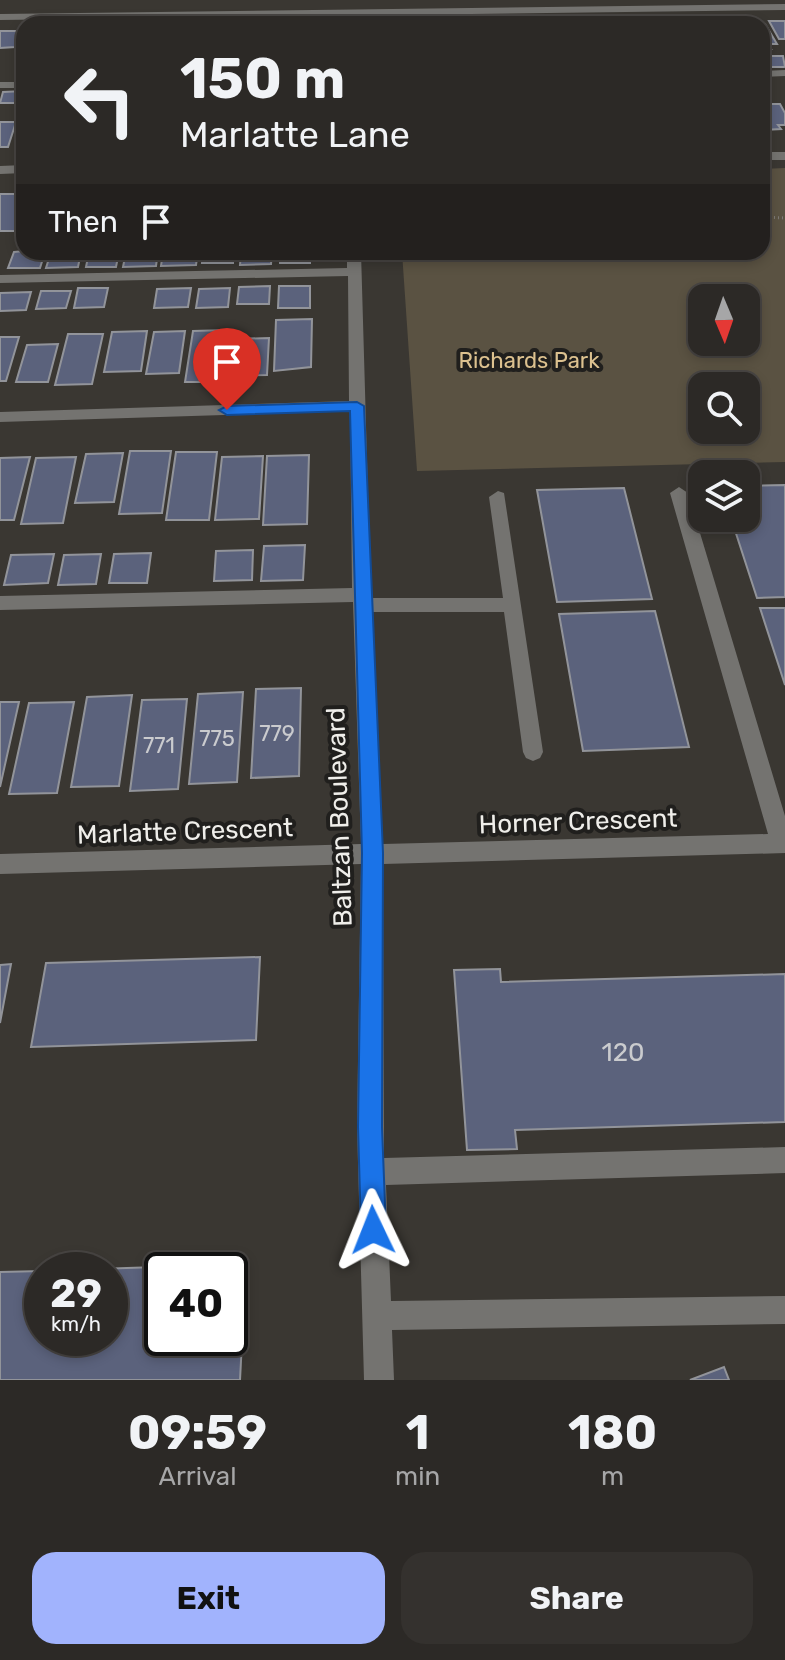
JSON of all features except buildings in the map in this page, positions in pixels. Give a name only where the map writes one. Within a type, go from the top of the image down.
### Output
[{"type":"street","points":[[123,15],[128,0]]},
{"type":"street","points":[[460,16],[785,7]]},
{"type":"street","points":[[0,17],[50,11],[180,16]]},
{"type":"street","name":"Baltzan Boulevard","points":[[354,260],[372,853],[371,1172],[379,1380]]},
{"type":"street","points":[[0,279],[354,272]]},
{"type":"street","points":[[0,417],[357,406]]},
{"type":"street","points":[[679,493],[784,843]]},
{"type":"street","points":[[498,497],[533,752]]},
{"type":"street","points":[[0,603],[362,600],[513,605]]},
{"type":"street","name":"Horner Crescent","points":[[372,853],[784,843]]},
{"type":"street","name":"Marlatte Crescent","points":[[0,864],[372,853]]},
{"type":"street","points":[[371,1172],[785,1160]]},
{"type":"street","points":[[376,1316],[785,1310]]},
{"type":"green space","name":"Richards Park","points":[[785,168],[785,462],[688,460],[688,464],[417,471],[403,260],[770,260],[770,169]]},
{"type":"route","points":[[227,410],[357,406],[372,853],[370,1127],[373,1230]]}]
